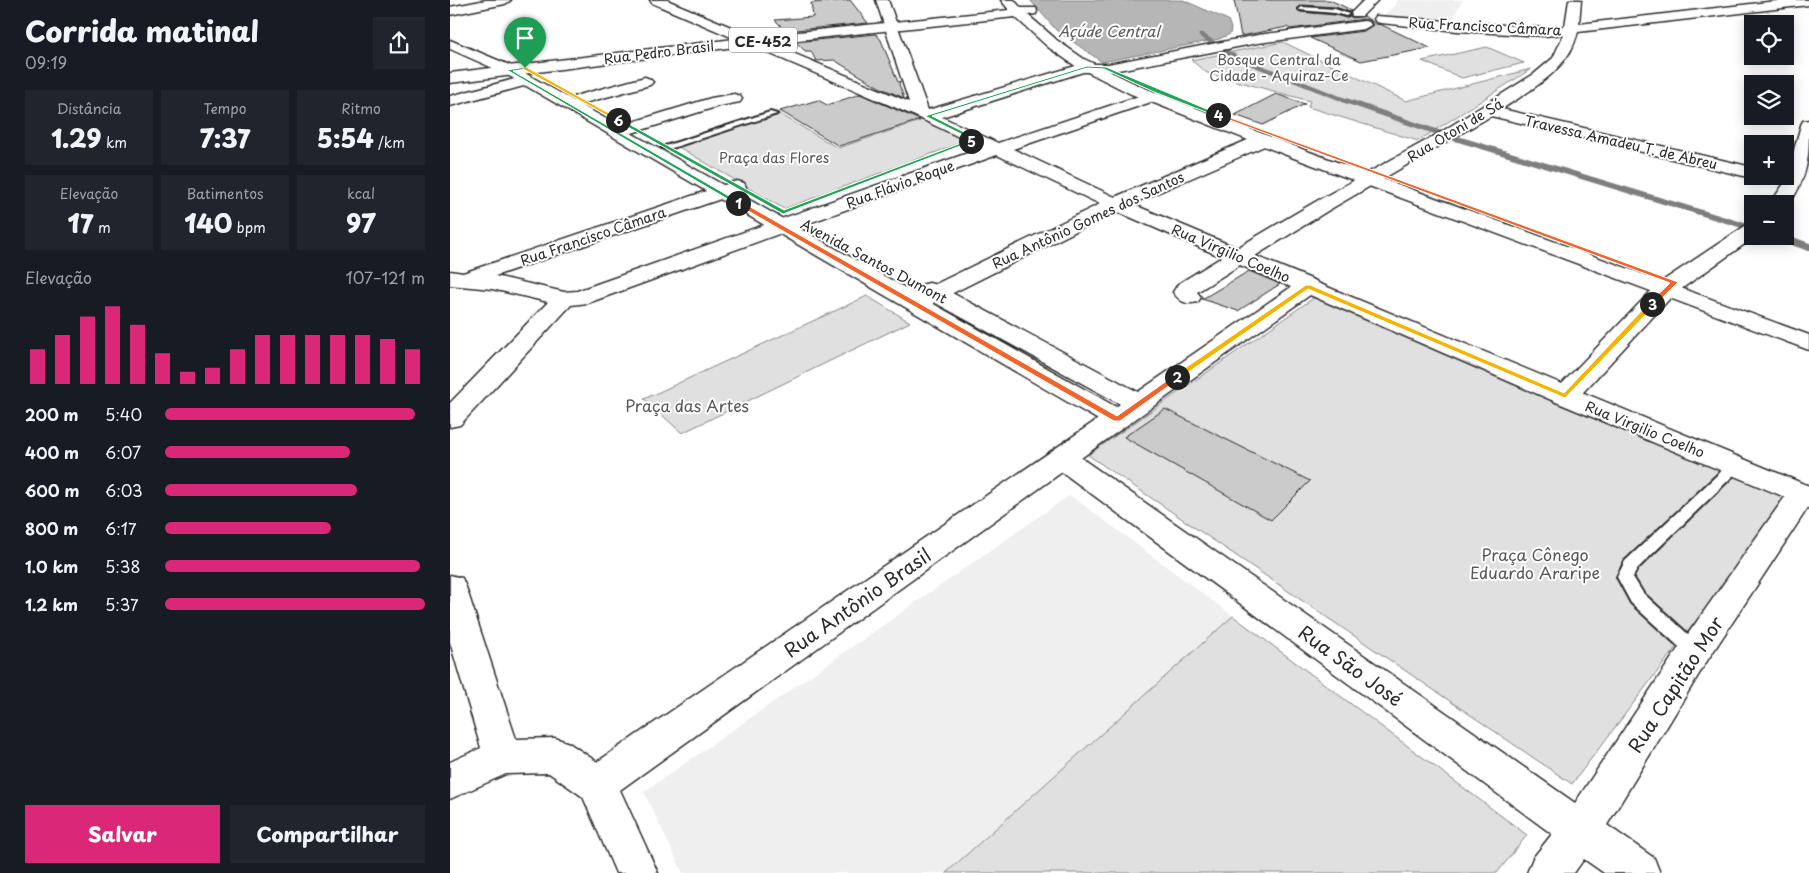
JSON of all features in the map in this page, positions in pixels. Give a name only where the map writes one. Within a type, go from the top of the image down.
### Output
[{"type":"street","points":[[450,11],[505,0]]},
{"type":"street","name":"Rua Virgilio Coelho","points":[[656,0],[924,115],[1115,204],[1565,396],[1806,496]]},
{"type":"street","points":[[882,0],[890,27],[924,115],[1096,67],[1375,177],[1670,286],[1809,332]]},
{"type":"street","points":[[1366,17],[1372,0]]},
{"type":"street","name":"Rua Otoni de Sá","points":[[1190,297],[1184,292],[1186,288],[1490,110],[1543,74],[1558,61],[1571,31],[1575,0]]},
{"type":"street","name":"Rua Francisco Câmara","points":[[1258,40],[1366,17],[1465,33],[1548,38],[1571,31],[1809,1]]},
{"type":"street","points":[[1019,6],[1035,32],[1151,97],[1263,140],[1375,177]]},
{"type":"street","name":"Rua Pedro Brasil","points":[[450,78],[520,73],[751,41],[890,27],[1019,6]]},
{"type":"street","name":"Rua Francisco Câmara","points":[[1096,67],[1258,40],[1366,17]]},
{"type":"street","name":"Avenida Santos Dumont","points":[[450,36],[520,73],[1128,411]]},
{"type":"street","name":"Avenida Santos Dumont","points":[[450,44],[581,99],[666,147],[729,190]]},
{"type":"street","points":[[450,101],[520,73]]},
{"type":"street","points":[[581,99],[645,82]]},
{"type":"street","name":"Rua Flávio Roque","points":[[782,219],[1151,97]]},
{"type":"street","points":[[632,128],[717,101],[734,98]]},
{"type":"street","name":"Travessa Amadeu T. de Abreu","points":[[1490,110],[1744,170]]},
{"type":"street","points":[[1782,195],[1786,180],[1808,132]]},
{"type":"street","name":"Rua Flávio Roque","points":[[564,299],[595,294],[975,139]]},
{"type":"street","name":"Rua Antônio Gomes dos Santos","points":[[925,298],[1115,204],[1263,140]]},
{"type":"street","name":"Rua Francisco Câmara","points":[[456,280],[729,190]]},
{"type":"street","points":[[1565,396],[1670,286],[1744,235]]},
{"type":"street","points":[[456,280],[492,282],[564,299]]},
{"type":"street","points":[[1128,411],[1308,286]]},
{"type":"street","points":[[1670,286],[1809,343]]},
{"type":"street","points":[[450,419],[564,299]]},
{"type":"street","name":"Rua Antônio Brasil","points":[[597,784],[1128,411]]},
{"type":"street","name":"Rua São José","points":[[1062,458],[1639,873]]},
{"type":"street","name":"Rua Capitão Mor","points":[[1548,873],[1581,830],[1696,651],[1806,496]]},
{"type":"street","points":[[450,587],[503,757]]},
{"type":"street","points":[[450,781],[503,757],[555,755],[597,784],[637,873]]},
{"type":"lane","points":[[1302,9],[1335,11],[1366,17]]},
{"type":"lane","points":[[666,147],[772,114]]},
{"type":"lane","points":[[1696,651],[1637,598],[1625,577],[1631,565],[1735,466]]},
{"type":"shaded area","points":[[1397,0],[1463,0],[1449,24],[1390,18],[1384,15],[1395,5]]},
{"type":"shaded area","points":[[1070,495],[1233,616],[946,873],[683,873],[644,792]]},
{"type":"green space","name":"Bosque Central da Cidade - Aquiraz-Ce","points":[[1283,42],[1406,101],[1531,69],[1418,141],[1308,107],[1310,101],[1207,73],[1191,60]]},
{"type":"green space","points":[[1487,47],[1524,63],[1462,78],[1422,61]]},
{"type":"green space","name":"Praça das Flores","points":[[778,113],[838,148],[923,120],[966,141],[784,209],[677,146]]},
{"type":"green space","name":"Praça das Artes","points":[[867,296],[910,322],[682,433],[644,399]]},
{"type":"green space","name":"Praça Cônego Eduardo Araripe","points":[[1315,297],[1562,398],[1790,497],[1572,784],[1088,455]]},
{"type":"green space","points":[[1233,616],[1527,835],[1497,873],[946,873]]},
{"type":"water","name":"Açúde Central","points":[[1030,0],[1183,0],[1228,20],[1231,28],[1230,34],[1219,39],[1102,62],[1056,30]]},
{"type":"building","points":[[850,0],[868,23],[786,31],[775,20],[813,17],[811,3]]},
{"type":"building","points":[[1234,0],[1330,0],[1351,10],[1350,12],[1335,7],[1302,5],[1297,9],[1300,12],[1335,15],[1346,18],[1350,16],[1352,18],[1364,16],[1376,24],[1382,25],[1430,48],[1361,61],[1310,38],[1364,31],[1373,25],[1371,21],[1364,19],[1290,29],[1287,27],[1241,36]]},
{"type":"building","points":[[876,34],[881,40],[898,82],[900,81],[899,84],[904,98],[879,87],[834,60],[816,61],[811,51],[805,51],[796,42]]},
{"type":"building","points":[[860,94],[920,120],[839,146],[780,111],[818,100],[827,105]]},
{"type":"building","points":[[1276,94],[1305,104],[1263,125],[1235,115]]},
{"type":"building","points":[[1249,271],[1280,284],[1238,311],[1202,299]]},
{"type":"building","points":[[1165,409],[1310,481],[1271,520],[1124,437]]},
{"type":"waterway","points":[[1201,35],[1235,57],[1347,101]]},
{"type":"waterway","points":[[1344,100],[1448,136],[1744,226]]},
{"type":"waterway","points":[[1794,242],[1809,247]]},
{"type":"route","points":[[525,68],[783,212],[975,139],[927,116],[1082,68],[1104,68],[1178,100],[1274,136],[1381,173],[1675,282],[1666,289],[1565,396],[1308,286],[1117,419],[838,258],[720,193],[509,70],[525,68]]}]
